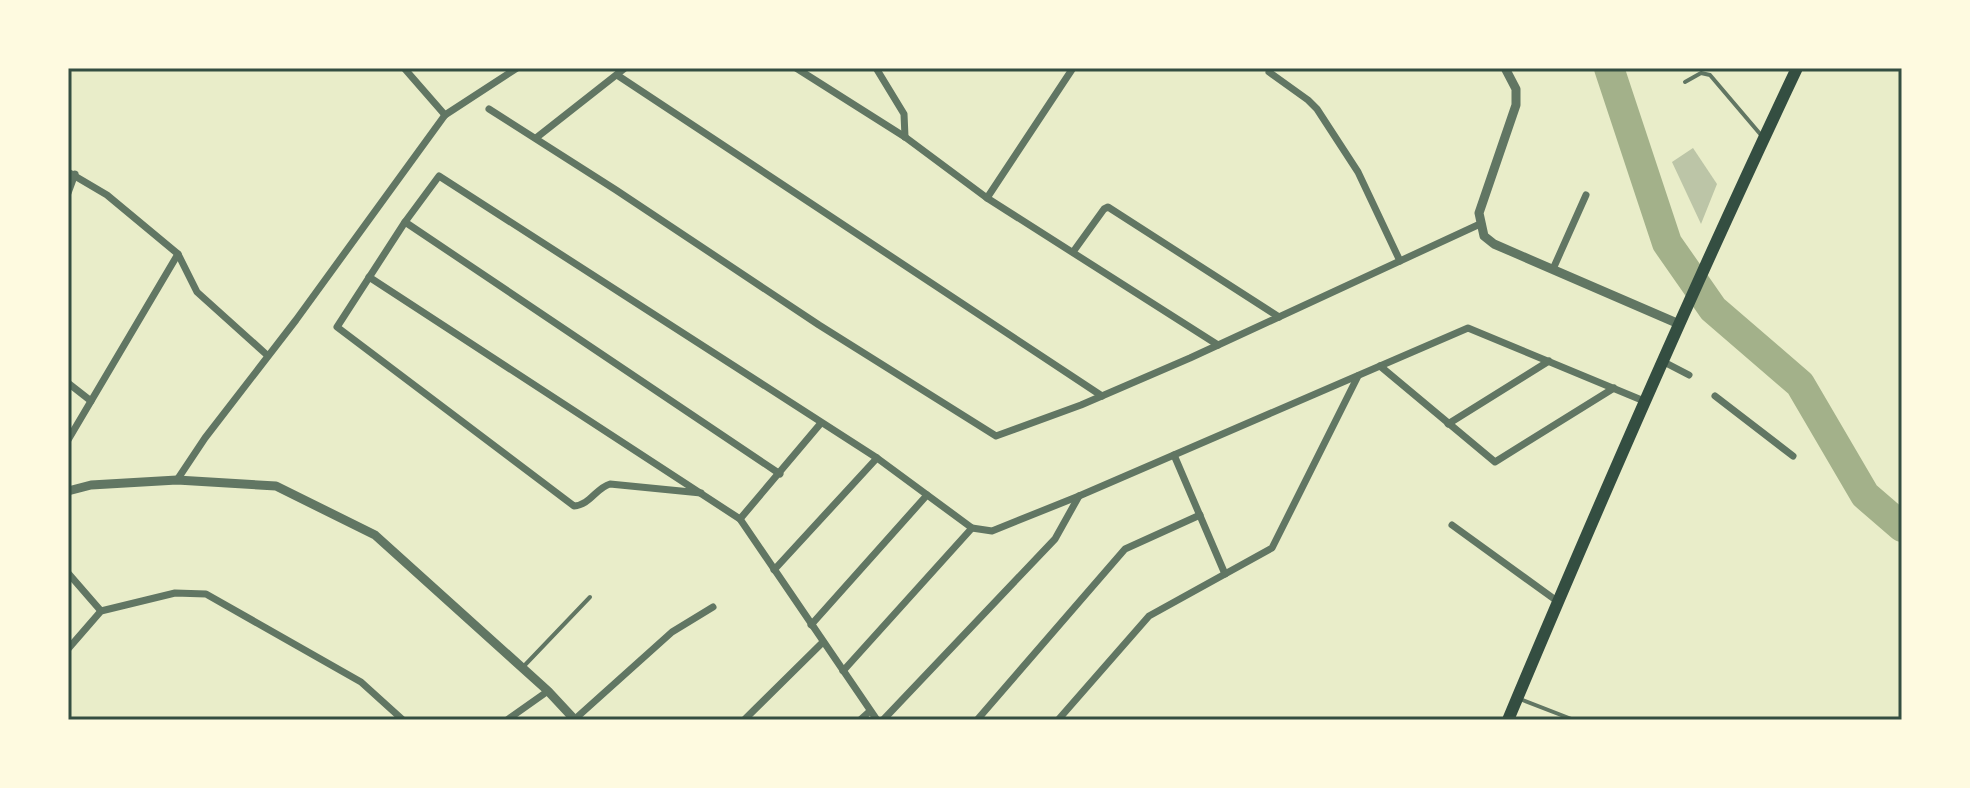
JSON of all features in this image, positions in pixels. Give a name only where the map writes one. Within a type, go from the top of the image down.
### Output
[{"type":"highway","points":[[1508,720],[1686,305],[1797,68]]},
{"type":"street","points":[[404,68],[445,115]]},
{"type":"street","points":[[177,480],[445,115],[517,68]]},
{"type":"street","points":[[536,138],[625,68]]},
{"type":"street","points":[[796,68],[905,137],[987,198],[1218,345]]},
{"type":"street","points":[[876,68],[904,114],[905,137]]},
{"type":"street","points":[[987,198],[1073,68]]},
{"type":"street","points":[[1505,68],[1516,89],[1516,105],[1479,213],[1484,236],[1494,244],[1679,324]]},
{"type":"street","points":[[1269,72],[1317,109],[1363,182],[1400,261]]},
{"type":"street","points":[[617,75],[1102,396]]},
{"type":"street","points":[[489,109],[990,435],[1006,434],[1102,396],[1480,224]]},
{"type":"street","points":[[68,193],[72,173],[107,195],[178,254],[197,292],[267,355]]},
{"type":"street","points":[[701,493],[610,484],[585,504],[574,506],[337,327],[405,222],[439,176],[877,458],[972,528],[992,531],[1079,496],[1468,328],[1644,401]]},
{"type":"street","points":[[1553,269],[1586,195]]},
{"type":"street","points":[[1073,252],[1101,212],[1108,207],[1279,317]]},
{"type":"street","points":[[405,222],[780,474]]},
{"type":"street","points":[[68,440],[178,254]]},
{"type":"street","points":[[369,277],[740,519],[870,711],[880,720],[1055,539],[1079,496]]},
{"type":"street","points":[[1448,424],[1549,361]]},
{"type":"street","points":[[1662,361],[1689,375]]},
{"type":"street","points":[[1380,366],[1495,462],[1614,388]]},
{"type":"street","points":[[1058,720],[1149,616],[1272,548],[1358,376]]},
{"type":"street","points":[[68,383],[91,401]]},
{"type":"street","points":[[1715,396],[1793,456]]},
{"type":"street","points":[[740,519],[821,423]]},
{"type":"street","points":[[1174,455],[1225,574]]},
{"type":"street","points":[[774,570],[877,458]]},
{"type":"street","points":[[68,491],[91,485],[177,480],[276,486],[375,535],[548,691],[575,720],[672,632],[713,607]]},
{"type":"street","points":[[811,625],[927,495]]},
{"type":"street","points":[[977,720],[1125,549],[1200,515]]},
{"type":"street","points":[[1452,525],[1557,601]]},
{"type":"street","points":[[843,671],[972,528]]},
{"type":"street","points":[[68,573],[101,611]]},
{"type":"street","points":[[68,649],[101,611],[175,593],[206,594],[361,682],[403,720]]},
{"type":"street","points":[[744,720],[823,642]]},
{"type":"street","points":[[507,720],[548,691]]},
{"type":"street","points":[[860,720],[870,711]]},
{"type":"lane","points":[[1685,82],[1701,73],[1710,75],[1764,138]]},
{"type":"lane","points":[[523,668],[590,597]]},
{"type":"lane","points":[[1518,698],[1574,720]]},
{"type":"building","points":[[1693,148],[1717,184],[1701,224],[1672,162]]},
{"type":"waterway","points":[[1609,68],[1667,243],[1713,309],[1800,384],[1865,495],[1902,527]]}]
